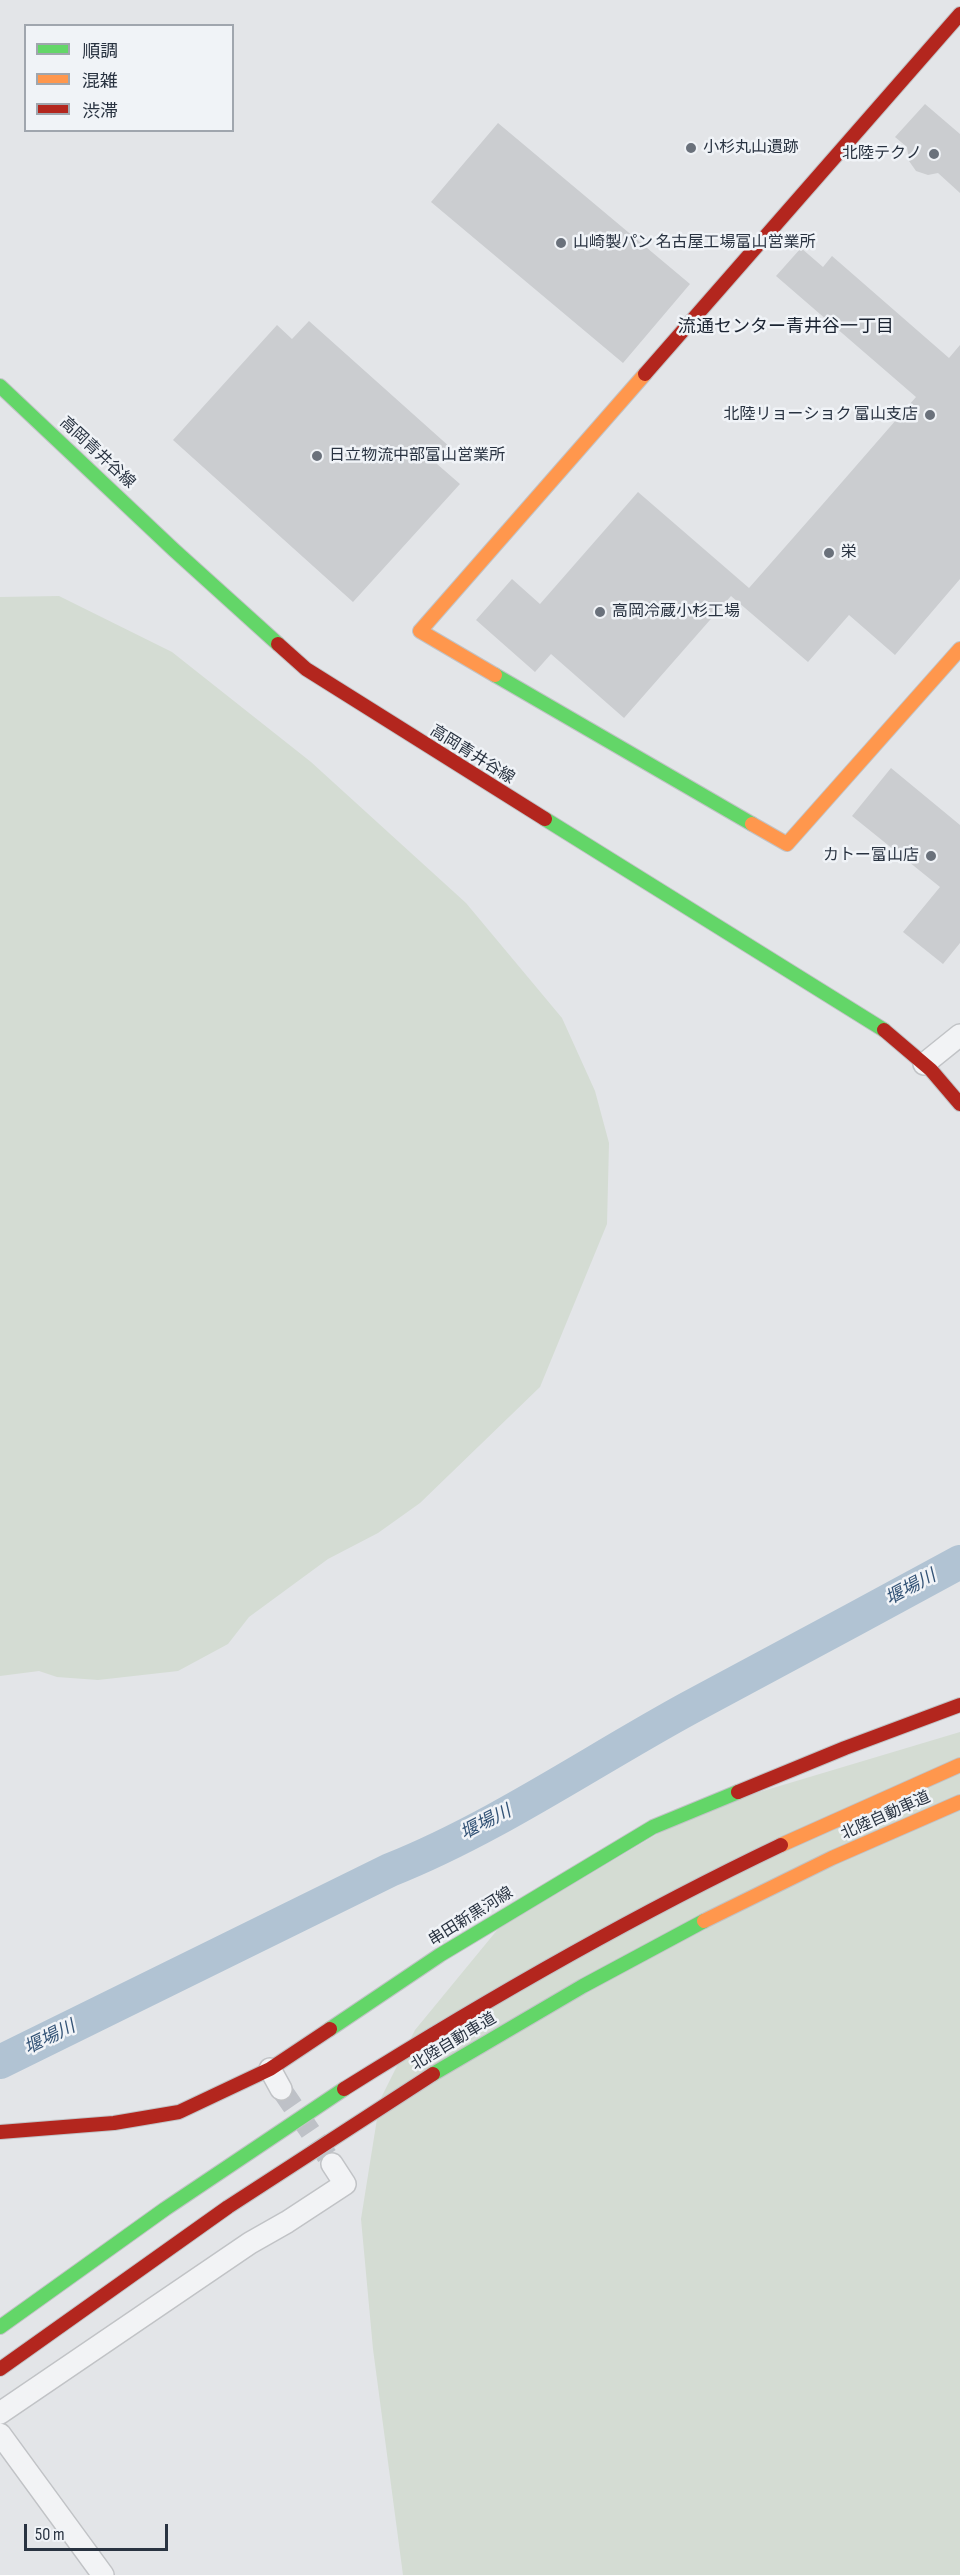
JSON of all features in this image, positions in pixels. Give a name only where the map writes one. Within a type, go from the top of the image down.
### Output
[{"type":"main road","points":[[960,14],[420,631],[788,844],[960,649]]},
{"type":"main road","name":"高岡青井谷線","points":[[0,386],[183,558],[306,669],[474,776],[874,1022],[895,1037],[924,1064],[949,1089],[960,1104]]},
{"type":"main road","name":"串田新黒河線","points":[[0,2132],[114,2123],[179,2112],[270,2069],[449,1950],[653,1827],[845,1748],[960,1705]]},
{"type":"main road","name":"北陸自動車道","points":[[0,2327],[262,2142],[471,2010],[685,1892],[798,1836],[960,1765]]},
{"type":"main road","name":"北陸自動車道","points":[[0,2369],[166,2249],[281,2170],[489,2039],[708,1918],[817,1865],[960,1802]]},
{"type":"street","points":[[924,1064],[960,1035]]},
{"type":"street","points":[[270,2069],[281,2089]]},
{"type":"street","points":[[0,2413],[250,2243],[345,2184],[332,2164]]},
{"type":"street","points":[[0,2434],[103,2575]]},
{"type":"shaded area","points":[[59,596],[172,652],[311,762],[466,903],[562,1018],[595,1091],[609,1143],[607,1224],[540,1387],[420,1503],[378,1533],[328,1559],[249,1617],[228,1644],[178,1671],[98,1680],[57,1677],[39,1671],[0,1676],[0,597]]},
{"type":"shaded area","points":[[960,1732],[960,2575],[403,2575],[373,2349],[361,2219],[380,2100],[415,2030],[498,1929],[696,1811]]},
{"type":"building","name":"北陸テクノ","points":[[925,104],[960,134],[960,193],[938,173],[928,175],[916,171],[909,161],[907,147],[895,137]]},
{"type":"building","name":"山崎製パン 名古屋工場富山営業所","points":[[498,123],[690,284],[623,363],[431,202]]},
{"type":"building","points":[[801,248],[823,267],[832,256],[949,358],[960,345],[960,579],[895,655],[849,615],[808,662],[731,596],[624,718],[551,654],[535,672],[476,620],[512,579],[540,604],[638,492],[749,588],[822,505],[916,397],[776,276]]},
{"type":"building","name":"日立物流中部富山営業所","points":[[309,321],[451,448],[437,464],[460,484],[353,602],[173,440],[277,325],[292,339]]},
{"type":"building","name":"カトー富山店","points":[[891,768],[960,825],[960,943],[943,964],[903,932],[940,887],[852,816]]},
{"type":"waterway","name":"堰場川","points":[[0,2062],[390,1870],[467,1835],[689,1708],[960,1562]]},
{"type":"tunnel","points":[[281,2089],[327,2156]]},
{"type":"traffic: fast","points":[[0,386],[174,550],[278,644]]},
{"type":"traffic: fast","points":[[495,675],[752,824]]},
{"type":"traffic: fast","points":[[545,819],[884,1030]]},
{"type":"traffic: fast","points":[[330,2029],[440,1955],[653,1827],[738,1792]]},
{"type":"traffic: fast","points":[[433,2074],[583,1986],[704,1921]]},
{"type":"traffic: fast","points":[[0,2327],[165,2209],[344,2089]]},
{"type":"traffic: slow","points":[[495,675],[420,631],[645,374]]},
{"type":"traffic: slow","points":[[752,824],[787,844],[960,649]]},
{"type":"traffic: slow","points":[[781,1845],[960,1765]]},
{"type":"traffic: slow","points":[[704,1921],[832,1858],[960,1802]]},
{"type":"traffic: jam","points":[[645,374],[960,14]]},
{"type":"traffic: jam","points":[[278,644],[306,669],[545,819]]},
{"type":"traffic: jam","points":[[884,1030],[931,1070],[960,1104]]},
{"type":"traffic: jam","points":[[738,1792],[845,1748],[960,1705]]},
{"type":"traffic: jam","points":[[344,2089],[451,2023],[614,1930],[781,1845]]},
{"type":"traffic: jam","points":[[0,2132],[114,2123],[179,2112],[270,2069],[330,2029]]},
{"type":"traffic: jam","points":[[0,2369],[228,2207],[433,2074]]},
{"type":"place","name":"小杉丸山遺跡","points":[[691,148]]},
{"type":"place","name":"北陸テクノ","points":[[934,154]]},
{"type":"place","name":"山崎製パン 名古屋工場富山営業所","points":[[561,243]]},
{"type":"place","name":"北陸リョーショク 富山支店","points":[[930,415]]},
{"type":"place","name":"日立物流中部富山営業所","points":[[317,456]]},
{"type":"place","name":"栄","points":[[829,553]]},
{"type":"place","name":"高岡冷蔵小杉工場","points":[[600,612]]},
{"type":"place","name":"カトー富山店","points":[[931,856]]},
{"type":"district","name":"流通センター青井谷一丁目","points":[[786,327]]}]
